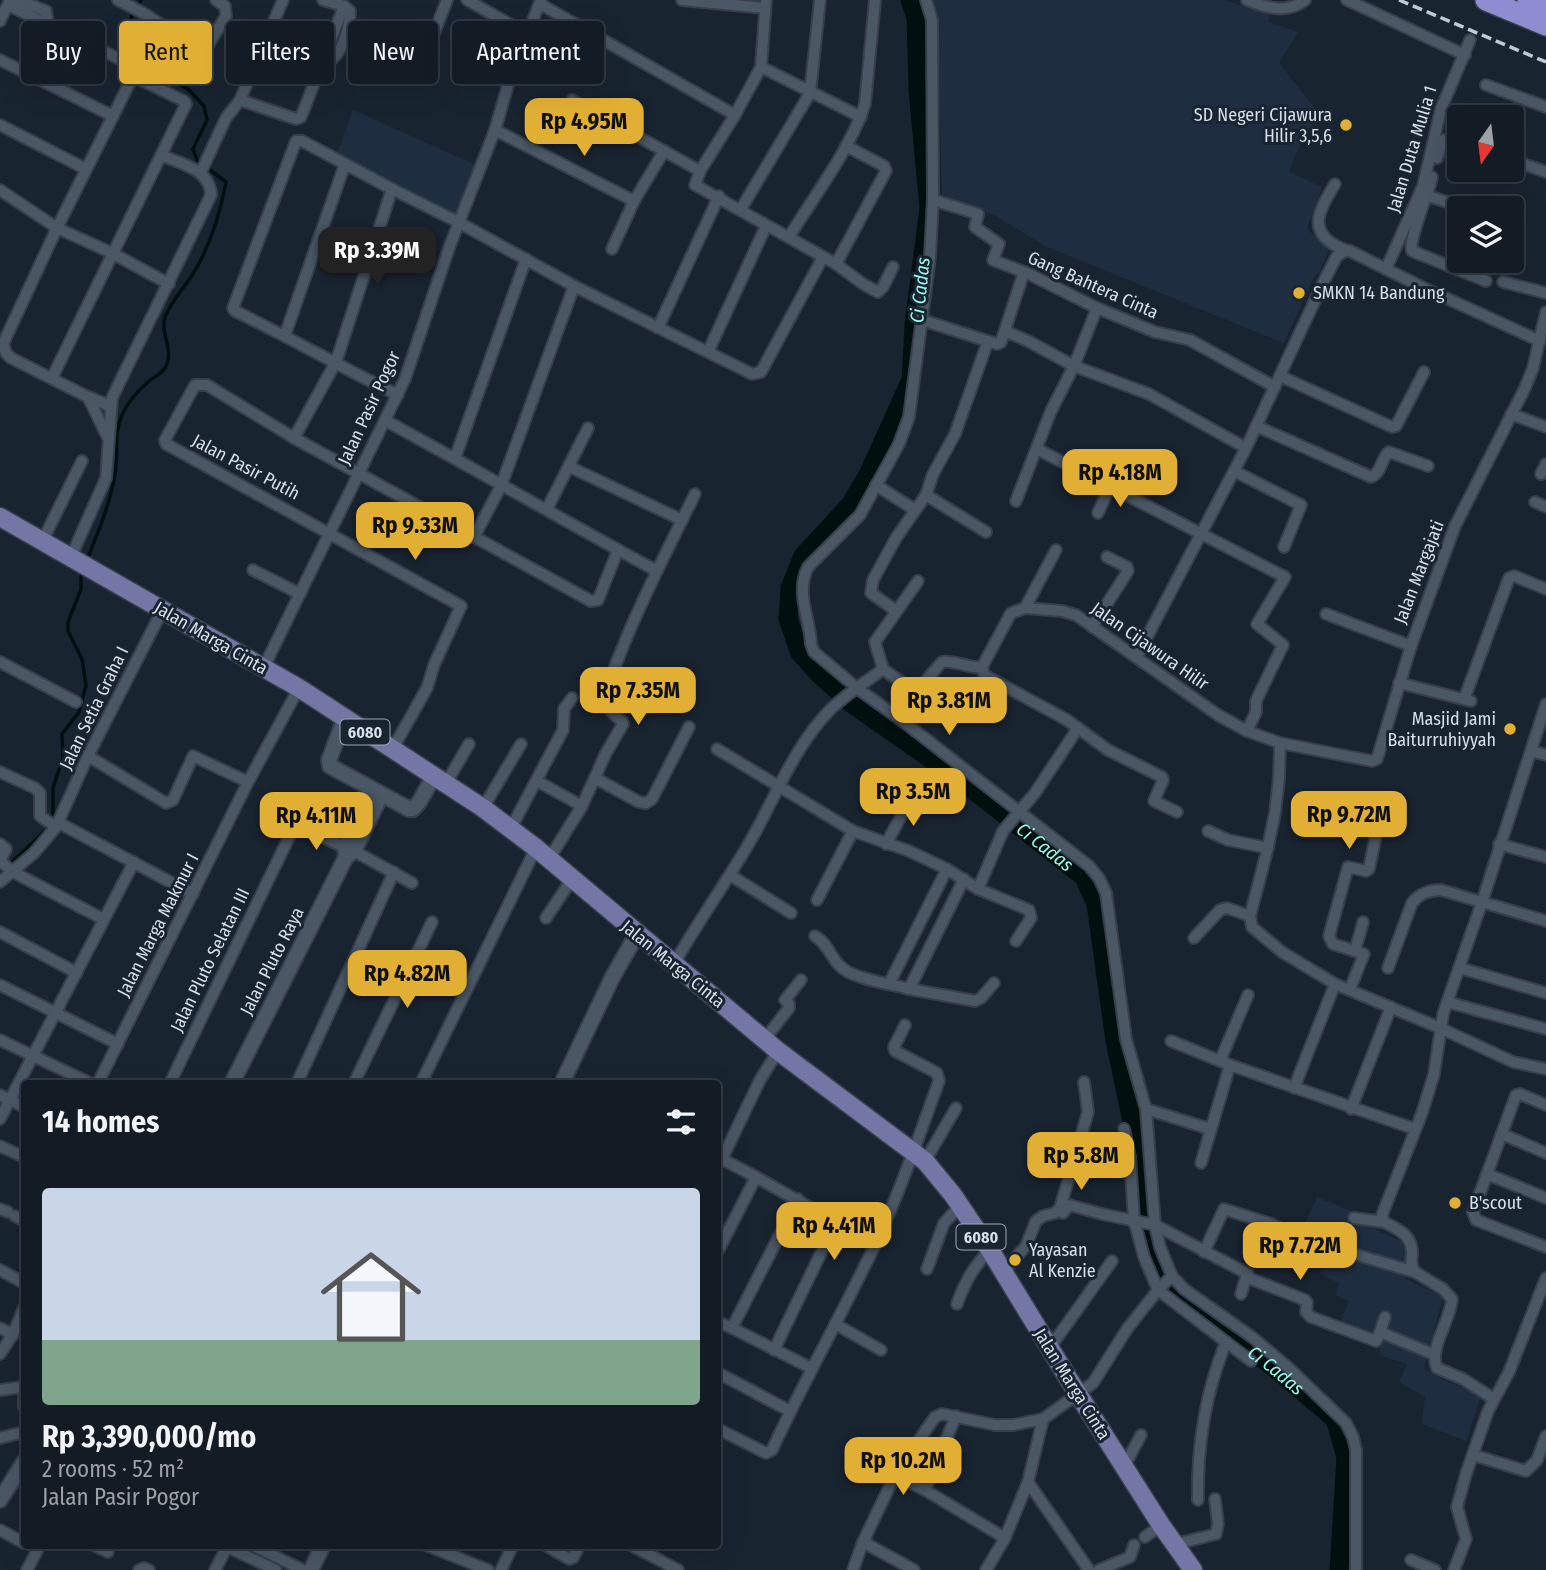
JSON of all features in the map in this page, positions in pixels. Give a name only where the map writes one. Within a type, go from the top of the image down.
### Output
[{"type":"highway","points":[[1486,0],[1546,25]]},
{"type":"highway","points":[[1528,0],[1546,8]]},
{"type":"main road","name":"Jalan Marga Cinta","points":[[0,517],[299,688],[483,808],[543,854],[771,1046],[919,1156],[943,1180],[1004,1271],[1049,1349],[1161,1525],[1193,1570]]},
{"type":"street","points":[[118,0],[155,21]]},
{"type":"street","points":[[212,40],[226,16],[225,6],[216,0]]},
{"type":"street","points":[[202,170],[226,118],[240,100],[282,0]]},
{"type":"street","points":[[240,100],[299,119],[301,117],[344,6],[323,0]]},
{"type":"street","points":[[438,23],[447,0]]},
{"type":"street","points":[[467,0],[504,21]]},
{"type":"street","points":[[682,0],[765,4],[761,67],[700,171],[695,185],[719,196],[766,226],[836,264],[878,292],[893,267]]},
{"type":"street","points":[[741,209],[810,93],[820,0]]},
{"type":"street","points":[[789,237],[861,117],[865,104],[875,0]]},
{"type":"street","points":[[853,1570],[863,1542],[895,1475],[935,1417],[943,1414],[995,1425],[1013,1425],[1043,1419],[1076,1391],[1093,1383],[1127,1329],[1165,1283],[1160,1247],[1152,1224],[1146,1109],[1126,1039],[1106,893],[1099,878],[1088,866],[855,690],[814,652],[801,589],[808,567],[863,511],[901,440],[909,417],[930,257],[933,200],[932,20],[926,0]]},
{"type":"street","points":[[1247,0],[1276,9],[1294,7],[1305,0]]},
{"type":"street","points":[[1347,0],[1465,55]]},
{"type":"street","points":[[0,21],[12,2],[48,24],[119,59]]},
{"type":"street","points":[[540,2],[735,115]]},
{"type":"street","name":"Jalan Pasir Pogor","points":[[532,21],[540,2]]},
{"type":"street","name":"Jalan Duta Mulia 1","points":[[1386,269],[1423,186],[1441,109],[1470,40]]},
{"type":"street","points":[[0,60],[113,116]]},
{"type":"street","points":[[761,67],[861,117]]},
{"type":"street","points":[[110,406],[11,358],[6,354],[3,344],[129,84]]},
{"type":"street","points":[[52,377],[186,102],[151,84]]},
{"type":"street","name":"Jalan Pasir Pogor","points":[[263,669],[405,379],[458,222],[495,130],[508,84]]},
{"type":"street","points":[[1486,85],[1546,107]]},
{"type":"street","points":[[572,100],[700,171]]},
{"type":"street","points":[[0,125],[86,169]]},
{"type":"street","points":[[495,130],[634,201]]},
{"type":"street","points":[[1447,139],[1441,144],[1428,196],[1410,242],[1412,251],[1486,281]]},
{"type":"street","points":[[398,395],[235,311],[233,305],[294,144],[302,141],[574,286],[743,372],[752,374],[761,372],[823,257]]},
{"type":"street","points":[[836,264],[886,169],[846,145]]},
{"type":"street","points":[[612,249],[634,201],[664,151]]},
{"type":"street","points":[[80,563],[106,478],[110,406],[211,195],[208,180],[202,170],[161,155]]},
{"type":"street","points":[[285,335],[345,164]]},
{"type":"street","points":[[1524,164],[1546,172]]},
{"type":"street","points":[[1335,184],[1317,219],[1320,232],[1345,251],[1540,341]]},
{"type":"street","points":[[392,189],[336,362],[294,438],[593,602],[598,600],[618,550]]},
{"type":"street","points":[[0,190],[57,228],[112,253],[169,284]]},
{"type":"street","points":[[658,328],[719,196]]},
{"type":"street","points":[[1428,196],[1447,202]]},
{"type":"street","name":"Gang Bahtera Cinta","points":[[933,200],[978,214],[975,227],[999,244],[993,260],[1158,333],[1190,340],[1275,387]]},
{"type":"street","points":[[708,352],[766,226]]},
{"type":"street","points":[[1137,656],[1234,471],[1325,279],[1338,256],[1345,251]]},
{"type":"street","points":[[454,458],[526,259]]},
{"type":"street","points":[[922,320],[997,344],[1001,342],[1006,331],[1024,272]]},
{"type":"street","points":[[1503,282],[1546,293]]},
{"type":"street","points":[[474,537],[501,486],[574,286]]},
{"type":"street","points":[[1016,501],[1051,411],[1074,366],[1097,308]]},
{"type":"street","name":"Jalan Margajati","points":[[1280,743],[1375,761],[1410,646],[1455,526],[1529,378],[1546,312]]},
{"type":"street","points":[[1006,331],[1074,366],[1149,394],[1245,447]]},
{"type":"street","points":[[896,611],[871,593],[873,580],[896,538],[926,495],[928,484],[960,423],[988,341]]},
{"type":"street","points":[[1280,376],[1392,427],[1396,426],[1424,372]]},
{"type":"street","name":"Jalan Pasir Putih","points":[[294,438],[207,385],[195,385],[165,440],[166,444],[330,533]]},
{"type":"street","points":[[88,397],[108,438]]},
{"type":"street","points":[[1511,414],[1546,427]]},
{"type":"street","points":[[386,421],[657,571]]},
{"type":"street","points":[[1256,426],[1371,477],[1378,472],[1389,452],[1428,466]]},
{"type":"street","points":[[547,509],[588,428]]},
{"type":"street","points":[[1037,449],[1285,578],[1256,624],[1283,645],[1256,701],[1256,712],[1247,731]]},
{"type":"street","points":[[43,540],[82,461]]},
{"type":"street","points":[[570,467],[682,520]]},
{"type":"street","points":[[1234,471],[1301,505],[1284,547]]},
{"type":"street","points":[[876,485],[915,510]]},
{"type":"street","points":[[1098,513],[1110,486]]},
{"type":"street","points":[[423,1080],[543,854],[582,806],[623,723],[610,709],[608,694],[612,675],[634,620],[695,494]]},
{"type":"street","points":[[926,495],[986,532]]},
{"type":"street","points":[[330,533],[461,608],[434,665],[427,688],[392,750]]},
{"type":"street","points":[[1056,550],[1025,608],[1012,613],[982,667],[984,675],[1078,728],[1108,750],[1162,777],[1154,801],[1177,812]]},
{"type":"street","points":[[1093,627],[1128,571],[1127,567],[1107,557]]},
{"type":"street","points":[[253,570],[300,594]]},
{"type":"street","points":[[1399,683],[1469,697],[1511,576],[1546,589]]},
{"type":"street","points":[[918,581],[875,642],[883,669],[910,688],[918,689],[923,687],[942,662],[953,661],[974,668],[982,667]]},
{"type":"street","name":"Jalan Cijawura Hilir","points":[[1025,608],[1076,615],[1218,715],[1247,731],[1280,743]]},
{"type":"street","name":"Jalan Setia Graha I","points":[[0,882],[58,825],[88,756],[163,609]]},
{"type":"street","points":[[1326,614],[1410,646]]},
{"type":"street","points":[[0,662],[76,702]]},
{"type":"street","points":[[681,970],[703,913],[730,875],[807,738],[838,702],[883,669]]},
{"type":"street","name":"Jalan Marga Makmur I","points":[[100,1080],[248,782],[299,688]]},
{"type":"street","points":[[511,828],[563,730],[564,709],[572,698]]},
{"type":"street","points":[[1384,1222],[1382,1215],[1434,1074],[1440,1028],[1447,1002],[1546,704]]},
{"type":"street","points":[[345,718],[329,764],[409,809],[413,809],[420,802],[469,744]]},
{"type":"street","points":[[595,778],[639,802],[646,803],[652,799],[689,727]]},
{"type":"street","points":[[978,889],[1007,827],[1078,728]]},
{"type":"street","points":[[1280,743],[1279,778],[1268,848],[1250,916],[1252,927],[1282,952],[1335,984],[1513,1062],[1546,1069]]},
{"type":"street","points":[[483,808],[521,744]]},
{"type":"street","points":[[718,749],[853,831],[909,851],[947,869],[978,889],[1029,911],[1031,918],[1016,941]]},
{"type":"street","points":[[1531,751],[1546,755]]},
{"type":"street","points":[[88,756],[166,803],[173,800],[193,756],[248,782]]},
{"type":"street","points":[[0,772],[35,788],[40,793],[40,816],[193,894]]},
{"type":"street","points":[[537,781],[582,806]]},
{"type":"street","name":"Jalan Pluto Raya","points":[[234,1080],[349,852],[376,792]]},
{"type":"street","points":[[886,844],[912,796]]},
{"type":"street","points":[[1350,989],[1364,954],[1334,944],[1329,936],[1348,867],[1368,871],[1379,820]]},
{"type":"street","name":"Jalan Pluto Selatan III","points":[[171,1080],[293,827],[297,826],[349,852]]},
{"type":"street","points":[[817,900],[853,831]]},
{"type":"street","points":[[1209,831],[1228,840],[1268,848]]},
{"type":"street","points":[[0,844],[6,849],[0,861],[13,872],[103,919]]},
{"type":"street","points":[[1499,844],[1546,856]]},
{"type":"street","points":[[349,852],[412,883]]},
{"type":"street","points":[[0,1119],[5,1098],[32,1056],[78,973],[134,862]]},
{"type":"street","points":[[889,984],[947,869]]},
{"type":"street","points":[[298,1080],[394,872]]},
{"type":"street","points":[[730,875],[791,913]]},
{"type":"street","points":[[546,918],[572,879]]},
{"type":"street","points":[[909,989],[964,879]]},
{"type":"street","points":[[1388,968],[1410,906],[1419,896],[1441,890],[1546,921]]},
{"type":"street","points":[[1194,938],[1220,910],[1227,908],[1250,916]]},
{"type":"street","points":[[355,1080],[432,922]]},
{"type":"street","points":[[1355,951],[1363,922]]},
{"type":"street","points":[[563,1080],[612,978],[629,928]]},
{"type":"street","points":[[0,932],[78,973]]},
{"type":"street","points":[[815,936],[828,947],[843,969],[855,975],[909,989],[975,1001],[982,999],[994,984]]},
{"type":"street","points":[[1460,968],[1546,993]]},
{"type":"street","points":[[721,1156],[760,1080],[771,1046],[789,1009],[786,1000],[801,980]]},
{"type":"street","points":[[1294,1088],[1335,984]]},
{"type":"street","points":[[0,985],[57,1011],[118,1044]]},
{"type":"street","points":[[1201,1163],[1225,1063],[1248,995]]},
{"type":"street","points":[[1447,1002],[1546,1029]]},
{"type":"street","points":[[1351,1109],[1391,1007]]},
{"type":"street","points":[[905,1025],[894,1046],[895,1051],[937,1073],[939,1078],[919,1156]]},
{"type":"street","points":[[0,1040],[84,1080]]},
{"type":"street","points":[[1171,1041],[1351,1109],[1415,1129]]},
{"type":"street","points":[[1004,1271],[1026,1246],[1036,1221],[1060,1208],[1088,1112],[1084,1082]]},
{"type":"street","points":[[1546,1105],[1520,1094],[1516,1095],[1473,1212],[1476,1220],[1546,1247]]},
{"type":"street","points":[[5,1098],[21,1106]]},
{"type":"street","points":[[721,1430],[770,1453],[919,1156],[956,1108]]},
{"type":"street","points":[[1146,1109],[1210,1129]]},
{"type":"street","points":[[1124,1129],[1130,1157],[1135,1220],[1144,1257],[1165,1283],[1226,1342],[1241,1350],[1251,1361]]},
{"type":"street","points":[[1502,1134],[1546,1153]]},
{"type":"street","points":[[0,1146],[21,1156]]},
{"type":"street","points":[[721,1159],[876,1242]]},
{"type":"street","points":[[1487,1174],[1546,1198]]},
{"type":"street","points":[[721,1245],[756,1177]]},
{"type":"street","points":[[732,1328],[798,1199]]},
{"type":"street","points":[[1063,1213],[1069,1205],[1152,1224],[1248,1274],[1241,1294]]},
{"type":"street","points":[[927,1269],[944,1223],[960,1206]]},
{"type":"street","points":[[1204,1252],[1224,1209],[1271,1224],[1296,1237],[1415,1272]]},
{"type":"street","points":[[1354,1218],[1384,1222],[1410,1239],[1411,1263],[1415,1272],[1420,1278],[1443,1289],[1452,1299],[1435,1355],[1437,1368],[1463,1378],[1494,1399]]},
{"type":"street","points":[[774,1350],[836,1222]]},
{"type":"street","points":[[957,1304],[966,1279],[990,1250]]},
{"type":"street","points":[[1049,1349],[1112,1261]]},
{"type":"street","points":[[0,1270],[21,1281]]},
{"type":"street","points":[[1246,1277],[1306,1301],[1306,1312],[1311,1317],[1376,1341],[1385,1317]]},
{"type":"street","points":[[1454,1570],[1466,1539],[1457,1500],[1494,1399],[1509,1372],[1546,1278]]},
{"type":"street","points":[[1165,1283],[1184,1289],[1251,1338],[1290,1369],[1346,1423],[1356,1450],[1356,1570]]},
{"type":"street","points":[[0,1354],[21,1315]]},
{"type":"street","points":[[721,1323],[811,1368]]},
{"type":"street","points":[[835,1324],[881,1350]]},
{"type":"street","points":[[0,1328],[13,1334]]},
{"type":"street","points":[[1380,1332],[1435,1355]]},
{"type":"street","points":[[1241,1350],[1251,1338]]},
{"type":"street","points":[[1198,1500],[1197,1483],[1207,1400],[1226,1342]]},
{"type":"street","points":[[721,1375],[790,1411]]},
{"type":"street","points":[[0,1390],[21,1386]]},
{"type":"street","points":[[925,1490],[956,1416]]},
{"type":"street","points":[[986,1570],[1005,1538],[1028,1482],[1043,1419]]},
{"type":"street","points":[[0,1438],[21,1433]]},
{"type":"street","points":[[1124,1467],[1141,1435]]},
{"type":"street","points":[[1473,1455],[1525,1471],[1534,1465],[1546,1436]]},
{"type":"street","points":[[0,1500],[21,1467]]},
{"type":"street","points":[[895,1475],[1005,1538]]},
{"type":"street","points":[[1028,1482],[1089,1570]]},
{"type":"street","points":[[1176,1544],[1216,1534],[1215,1499]]},
{"type":"street","points":[[1145,1536],[1161,1525]]},
{"type":"street","points":[[0,1530],[21,1540]]},
{"type":"street","points":[[863,1542],[914,1570]]},
{"type":"street","points":[[1126,1570],[1134,1545]]},
{"type":"street","points":[[27,1570],[32,1549]]},
{"type":"street","points":[[102,1549],[108,1552]]},
{"type":"street","points":[[215,1570],[226,1549]]},
{"type":"street","points":[[234,1549],[276,1570]]},
{"type":"street","points":[[260,1549],[303,1570]]},
{"type":"street","points":[[310,1570],[321,1549]]},
{"type":"street","points":[[436,1549],[488,1570]]},
{"type":"street","points":[[501,1570],[511,1549]]},
{"type":"street","points":[[552,1549],[569,1559],[574,1557],[578,1549]]},
{"type":"street","points":[[638,1549],[678,1570]]},
{"type":"street","points":[[653,1558],[656,1549]]},
{"type":"street","points":[[1099,1570],[1130,1557]]},
{"type":"street","points":[[1411,1560],[1435,1570]]},
{"type":"street","points":[[139,1570],[149,1570]]},
{"type":"shaded area","points":[[931,0],[1224,0],[1270,15],[1268,22],[1298,32],[1279,63],[1316,110],[1312,127],[1306,130],[1289,172],[1322,187],[1307,229],[1329,249],[1284,343],[1045,246],[994,215],[942,199],[938,22]]},
{"type":"shaded area","points":[[353,110],[478,166],[456,216],[337,154]]},
{"type":"shaded area","points":[[1317,1197],[1351,1211],[1350,1218],[1405,1243],[1406,1279],[1443,1297],[1424,1369],[1481,1395],[1466,1441],[1422,1424],[1425,1397],[1399,1382],[1407,1364],[1379,1355],[1381,1346],[1340,1324],[1349,1301],[1336,1295],[1339,1283],[1320,1274],[1323,1261],[1309,1253],[1298,1239]]},
{"type":"waterway","points":[[87,560],[110,495],[122,415],[137,393],[166,367],[169,352],[164,329],[165,317],[194,272],[210,240],[226,182],[197,160],[193,149],[207,120],[204,106],[188,89],[165,77],[149,64],[132,29],[131,18],[141,0]]},
{"type":"waterway","name":"Ci Cadas","points":[[910,0],[916,17],[918,90],[929,208],[914,325],[911,380],[868,475],[850,505],[803,556],[790,588],[788,619],[800,653],[852,704],[954,775],[1084,877],[1096,904],[1115,1041],[1136,1140],[1145,1216],[1159,1282],[1271,1365],[1335,1419],[1346,1457],[1339,1570]]},
{"type":"waterway","points":[[53,815],[53,788],[63,758],[62,734],[79,712],[86,685],[82,659],[68,631],[68,622],[81,589],[83,570]]},
{"type":"waterway","points":[[12,862],[47,829]]},
{"type":"railway","points":[[1399,0],[1546,62]]},
{"type":"place","name":"SD Negeri Cijawura Hilir 3,5,6","points":[[1346,125]]},
{"type":"place","name":"SMKN 14 Bandung","points":[[1299,293]]},
{"type":"place","name":"Masjid Jami Baiturruhiyyah","points":[[1510,729]]},
{"type":"place","name":"B'scout","points":[[1455,1203]]},
{"type":"place","name":"Yayasan Al Kenzie","points":[[1015,1260]]}]
